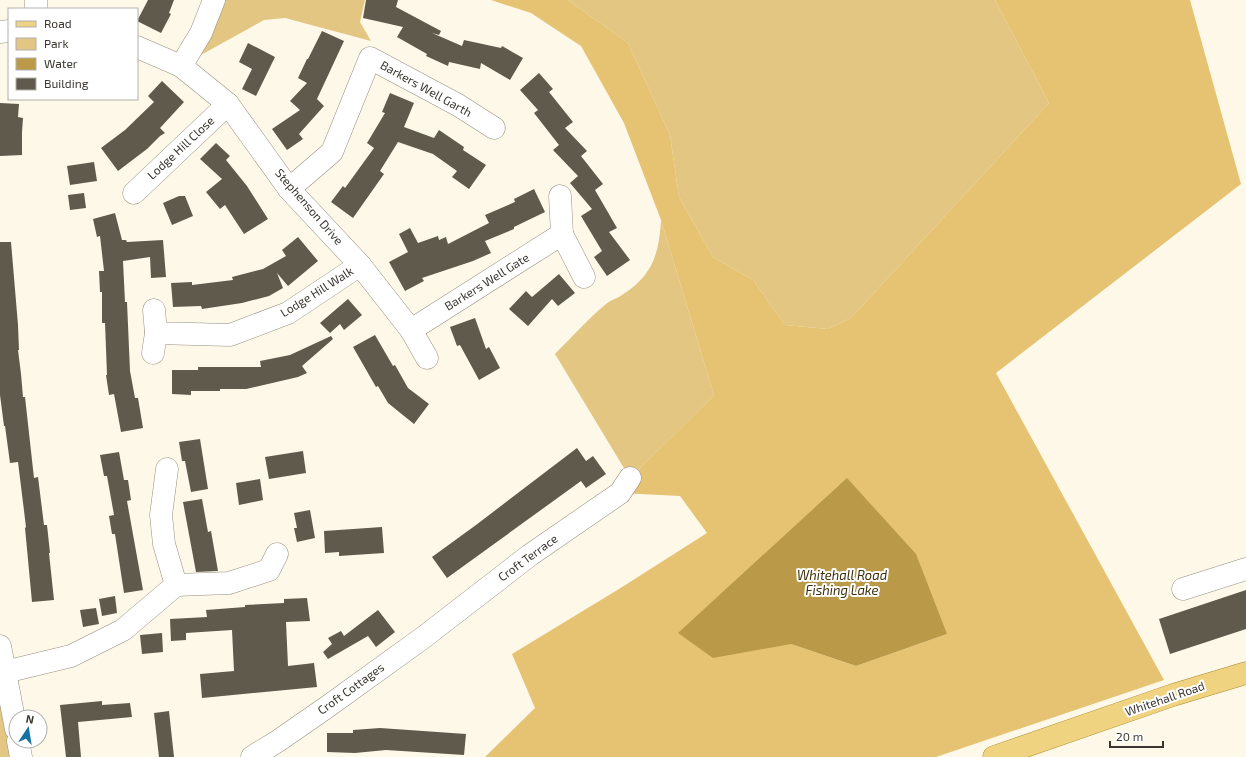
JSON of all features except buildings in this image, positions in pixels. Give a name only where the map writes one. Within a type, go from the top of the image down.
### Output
[{"type":"main road","name":"Whitehall Road","points":[[994,757],[1173,696],[1246,673]]},
{"type":"street","points":[[181,66],[201,34],[214,0]]},
{"type":"street","name":"Stephenson Drive","points":[[138,47],[181,66],[228,104],[289,188],[360,265],[411,330],[427,358]]},
{"type":"street","name":"Barkers Well Garth","points":[[289,188],[332,152],[370,58],[458,105],[494,128]]},
{"type":"street","name":"Lodge Hill Close","points":[[134,193],[228,104]]},
{"type":"street","points":[[560,196],[562,234],[584,277]]},
{"type":"street","name":"Barkers Well Gate","points":[[411,330],[562,234]]},
{"type":"street","name":"Lodge Hill Walk","points":[[154,310],[155,343],[230,335],[288,313],[360,265]]},
{"type":"street","points":[[167,469],[161,515],[164,544],[176,585]]},
{"type":"street","name":"Croft Terrace","points":[[424,637],[530,555],[620,493],[630,478]]},
{"type":"street","points":[[4,683],[71,656],[123,630],[176,585],[229,583],[269,570],[277,554]]},
{"type":"street","points":[[1183,589],[1246,569]]},
{"type":"street","name":"Croft Cottages","points":[[252,757],[278,741],[424,637]]},
{"type":"street","points":[[0,646],[4,683],[11,709]]},
{"type":"green space","points":[[214,0],[365,0],[360,22],[371,41],[285,18],[264,20],[181,66]]},
{"type":"green space","points":[[568,0],[995,0],[1049,103],[851,318],[828,329],[785,325],[753,280],[713,257],[679,197],[670,135],[628,43]]},
{"type":"green space","points":[[661,220],[714,395],[630,478],[555,354],[599,310],[632,288],[647,272],[656,254]]},
{"type":"green space","points":[[0,690],[8,716],[8,749],[18,749],[21,757],[0,757]]},
{"type":"shaded area","points":[[491,0],[568,0],[628,43],[670,135],[679,197],[713,257],[753,280],[785,325],[828,329],[851,318],[1049,103],[995,0],[1190,0],[1241,184],[996,373],[1164,680],[936,757],[485,757],[535,708],[512,654],[707,533],[680,496],[620,493],[630,478],[714,395],[661,220],[624,123],[581,46],[531,13]],"holes":[[[947,634],[856,666],[791,644]]]},
{"type":"water","name":"Whitehall Road Fishing Lake","points":[[847,478],[916,554],[947,634],[856,666],[791,644],[713,658],[678,633]]}]
